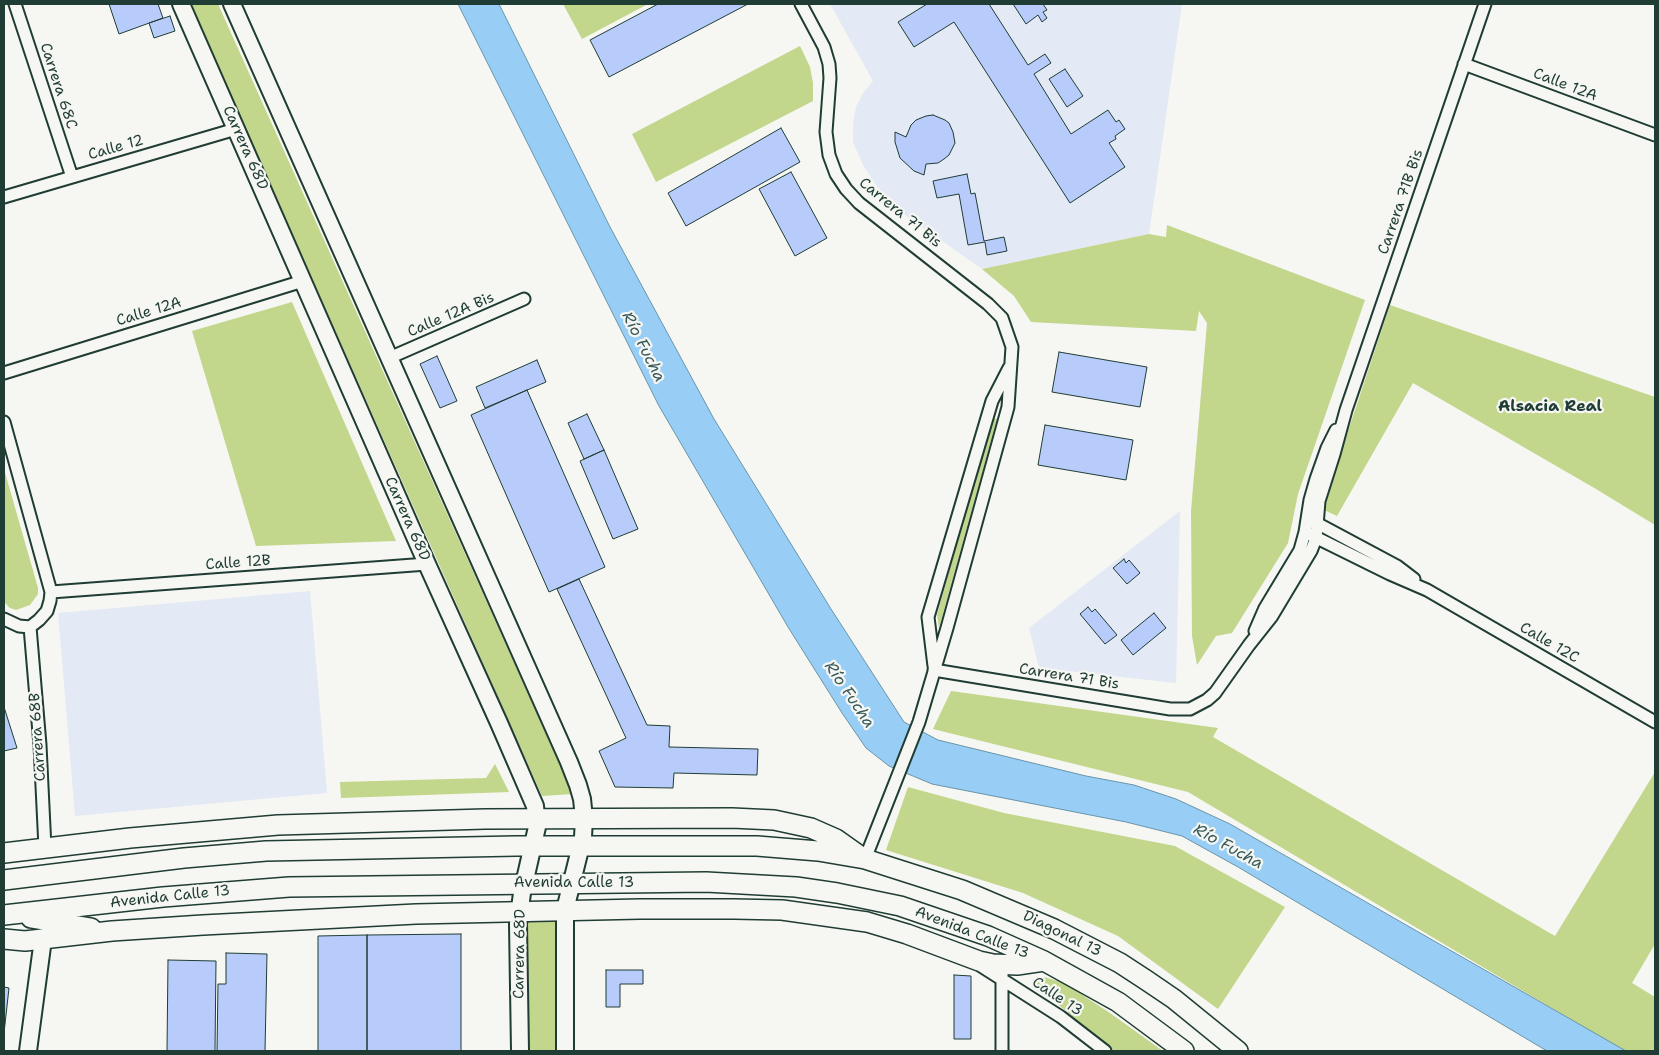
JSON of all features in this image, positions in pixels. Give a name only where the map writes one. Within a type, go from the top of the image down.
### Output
[{"type":"main road","name":"Carrera 68D","points":[[181,4],[426,564],[535,806],[537,818],[534,847],[518,912],[520,1051]]},
{"type":"main road","points":[[232,4],[570,762],[582,799],[584,818],[581,846],[565,910],[565,1051]]},
{"type":"main road","points":[[4,853],[130,838],[278,825],[401,820],[732,818],[774,820],[797,824],[836,839],[865,859]]},
{"type":"main road","points":[[130,838],[231,854]]},
{"type":"main road","points":[[4,880],[184,858],[266,851],[581,846],[757,846],[818,850],[865,859]]},
{"type":"main road","name":"Diagonal 13","points":[[865,859],[969,893],[1054,929],[1094,949],[1120,963],[1174,999],[1238,1051]]},
{"type":"main road","name":"Avenida Calle 13","points":[[7,915],[163,897],[289,887],[524,883],[706,882],[758,884],[837,893],[900,906],[988,936],[1044,961]]},
{"type":"main road","points":[[844,918],[900,906]]},
{"type":"main road","name":"Avenida Calle 13","points":[[4,939],[34,940],[202,925],[397,915],[565,910],[782,910],[844,918],[883,926],[979,961],[1002,972],[1044,961]]},
{"type":"main road","points":[[7,915],[112,932]]},
{"type":"main road","points":[[4,944],[34,940],[28,1051]]},
{"type":"main road","points":[[1044,961],[1118,1002],[1184,1051]]},
{"type":"street","name":"Carrera 68C","points":[[15,4],[72,177]]},
{"type":"street","name":"Carrera 71 Bis","points":[[801,4],[824,47],[829,64],[830,78],[826,132],[829,155],[836,174],[846,190],[859,204],[988,304],[1002,318],[1012,347],[1008,408],[920,722],[865,859]]},
{"type":"street","name":"Carrera 71B Bis","points":[[1198,705],[1215,693],[1249,644],[1272,616],[1304,565],[1312,521],[1346,410],[1485,4]]},
{"type":"street","name":"Calle 12A","points":[[1464,64],[1655,135]]},
{"type":"street","name":"Calle 12","points":[[4,197],[236,129]]},
{"type":"street","name":"Calle 12A","points":[[4,373],[303,280]]},
{"type":"street","name":"Calle 12A Bis","points":[[389,358],[524,299]]},
{"type":"street","name":"Carrera 71 Bis","points":[[934,670],[928,617],[992,401],[1011,364]]},
{"type":"street","points":[[4,422],[51,592],[47,610],[30,627],[18,626],[4,619]]},
{"type":"street","name":"Calle 12C","points":[[1312,521],[1397,566],[1427,590]]},
{"type":"street","name":"Calle 12C","points":[[1310,535],[1427,590],[1655,722]]},
{"type":"street","name":"Calle 12B","points":[[51,592],[426,564]]},
{"type":"street","name":"Carrera 68B","points":[[30,627],[40,745],[45,848]]},
{"type":"street","name":"Carrera 71 Bis","points":[[934,670],[1170,709],[1190,709],[1198,705]]},
{"type":"street","points":[[1002,972],[1002,1051]]},
{"type":"street","name":"Calle 13","points":[[1002,972],[1105,1051]]},
{"type":"shaded area","points":[[830,4],[1182,4],[1149,234],[982,269],[905,215],[880,191],[863,165],[853,142],[853,124],[856,107],[863,93],[873,81]]},
{"type":"shaded area","points":[[1180,511],[1176,683],[1039,668],[1029,628]]},
{"type":"shaded area","points":[[310,591],[327,793],[75,816],[58,613]]},
{"type":"green space","points":[[190,4],[218,4],[573,794],[542,796]]},
{"type":"green space","points":[[563,4],[648,4],[582,39]]},
{"type":"green space","points":[[800,46],[810,67],[813,83],[813,101],[656,182],[632,134]]},
{"type":"green space","points":[[1167,225],[1365,300],[1298,494],[1288,543],[1232,633],[1216,636],[1197,665],[1192,636],[1191,511],[1207,323],[1199,311],[1196,331],[1031,322],[1014,296],[982,269],[1149,234],[1166,237]]},
{"type":"green space","points":[[292,302],[396,541],[256,546],[192,331]]},
{"type":"green space","points":[[1390,305],[1655,397],[1655,525],[1413,383],[1337,516],[1322,509]]},
{"type":"green space","points":[[992,418],[997,419],[939,628],[937,615]]},
{"type":"green space","points":[[4,469],[38,588],[38,594],[30,605],[16,610],[10,608],[4,602]]},
{"type":"green space","points":[[951,691],[1218,728],[1213,737],[1555,936],[1655,772],[1655,944],[1632,983],[1655,997],[1655,1051],[1624,1051],[1188,792],[933,729]]},
{"type":"green space","points":[[495,764],[509,792],[341,798],[340,782],[486,778]]},
{"type":"green space","points":[[908,787],[1004,813],[1175,846],[1285,907],[1218,1009],[1118,936],[1023,893],[886,850]]},
{"type":"green space","points":[[527,917],[555,918],[555,1051],[529,1051]]},
{"type":"green space","points":[[1037,977],[1044,977],[1064,983],[1163,1051],[1114,1051],[1055,1002],[1032,987],[1032,980]]},
{"type":"water","name":"Río Fucha","points":[[458,4],[499,4],[610,227],[714,419],[831,609],[904,722],[938,740],[1086,776],[1134,785],[1176,799],[1230,824],[1626,1051],[1547,1051],[1238,867],[1182,836],[1126,822],[932,784],[889,766],[866,748],[788,627],[659,406]]},
{"type":"building","points":[[109,4],[158,4],[163,18],[119,34]]},
{"type":"building","points":[[658,4],[748,4],[609,77],[590,40]]},
{"type":"building","points":[[927,4],[989,4],[1028,65],[1045,54],[1051,63],[1034,74],[1071,134],[1108,110],[1116,122],[1119,120],[1125,129],[1115,136],[1116,139],[1109,143],[1125,167],[1070,203],[954,22],[914,47],[898,22]]},
{"type":"building","points":[[1013,4],[1043,4],[1047,10],[1043,12],[1047,18],[1042,22],[1038,15],[1026,24]]},
{"type":"building","points":[[170,16],[175,31],[154,38],[149,23]]},
{"type":"building","points":[[1065,69],[1083,96],[1067,107],[1049,79]]},
{"type":"building","points":[[933,115],[949,123],[955,143],[949,155],[944,159],[938,163],[926,164],[924,175],[914,171],[900,158],[895,142],[895,132],[906,137],[911,125],[916,120]]},
{"type":"building","points":[[781,128],[800,162],[686,226],[668,193]]},
{"type":"building","points":[[791,172],[827,238],[795,256],[759,189]]},
{"type":"building","points":[[967,174],[971,194],[975,193],[984,241],[1004,237],[1007,251],[987,255],[985,242],[968,245],[959,194],[937,198],[933,181]]},
{"type":"building","points":[[1059,352],[1147,367],[1140,407],[1052,392]]},
{"type":"building","points":[[437,356],[457,401],[440,408],[420,364]]},
{"type":"building","points":[[537,360],[546,382],[485,408],[476,387]]},
{"type":"building","points":[[527,390],[605,567],[549,592],[471,415]]},
{"type":"building","points":[[587,414],[604,450],[584,459],[568,423]]},
{"type":"building","points":[[1045,425],[1133,440],[1126,480],[1038,465]]},
{"type":"building","points":[[604,450],[638,529],[613,539],[580,461]]},
{"type":"building","points":[[1124,559],[1126,563],[1129,560],[1140,573],[1127,584],[1113,568]]},
{"type":"building","points":[[579,579],[647,725],[670,726],[669,747],[758,749],[757,775],[674,773],[673,788],[615,787],[599,751],[626,738],[557,589]]},
{"type":"building","points":[[1088,607],[1092,612],[1095,609],[1117,635],[1105,644],[1080,614]]},
{"type":"building","points":[[1154,613],[1166,628],[1133,655],[1121,640]]},
{"type":"building","points":[[4,707],[17,748],[4,751]]},
{"type":"building","points":[[461,934],[461,1051],[367,1051],[367,935]]},
{"type":"building","points":[[367,935],[367,1051],[318,1051],[318,936]]},
{"type":"building","points":[[226,953],[267,954],[265,1051],[217,1051],[218,984],[226,984]]},
{"type":"building","points":[[168,960],[216,961],[215,1051],[167,1051]]},
{"type":"building","points":[[606,970],[643,970],[643,984],[620,984],[620,1007],[606,1007]]},
{"type":"building","points":[[954,975],[971,976],[971,1039],[954,1039]]},
{"type":"building","points":[[4,987],[9,988],[4,1033]]},
{"type":"district","name":"Alsacia Real","points":[[1550,407]]}]
